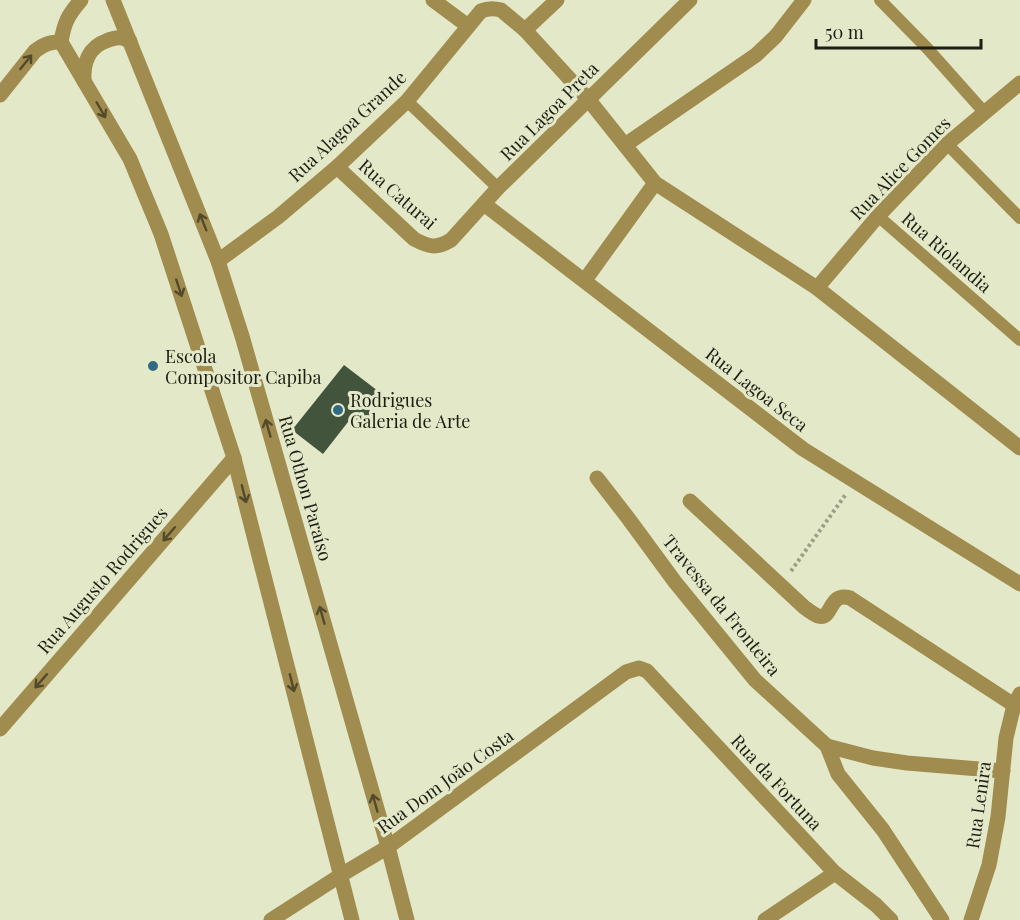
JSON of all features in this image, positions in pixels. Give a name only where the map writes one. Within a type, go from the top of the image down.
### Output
[{"type":"street","points":[[81,0],[69,14],[61,42],[130,159],[161,234],[234,458],[352,920]]},
{"type":"street","name":"Rua Othon Paraíso","points":[[113,0],[218,261],[248,358],[407,920]]},
{"type":"street","points":[[433,0],[468,26]]},
{"type":"street","points":[[525,30],[557,0]]},
{"type":"street","name":"Rua Lagoa Preta","points":[[434,246],[451,240],[498,188],[690,0]]},
{"type":"street","points":[[625,145],[756,55],[776,36],[804,0]]},
{"type":"street","points":[[488,4],[501,10],[525,30],[588,99],[655,183],[817,288],[1020,448]]},
{"type":"street","name":"Rua Alagoa Grande","points":[[218,261],[278,217],[407,101],[488,4]]},
{"type":"street","points":[[84,81],[83,70],[86,60],[96,46],[118,37],[130,41]]},
{"type":"street","points":[[0,95],[35,51],[50,42],[61,42]]},
{"type":"street","name":"Rua Alice Gomes","points":[[817,288],[878,216],[947,144],[1020,83]]},
{"type":"street","name":"Rua Caturai","points":[[337,166],[414,239],[434,246]]},
{"type":"street","points":[[585,280],[655,183]]},
{"type":"street","name":"Rua Lagoa Seca","points":[[484,204],[803,449],[1020,584]]},
{"type":"street","name":"Rua Augusto Rodrigues","points":[[0,729],[234,458]]},
{"type":"street","name":"Travessa da Fronteira","points":[[597,478],[675,582],[754,680],[827,746],[838,774],[883,830],[942,920]]},
{"type":"street","points":[[690,501],[804,607],[819,616],[825,615],[835,600],[840,597],[850,598],[1017,700]]},
{"type":"street","name":"Rua Dom João Costa","points":[[271,920],[388,847],[626,672],[639,668]]},
{"type":"street","name":"Rua da Fortuna","points":[[639,668],[647,671],[835,873],[876,905],[891,920]]},
{"type":"street","name":"Rua Lenira","points":[[970,920],[974,914],[989,865],[998,817],[1006,738],[1017,700]]},
{"type":"street","name":"Travessa da Fronteira","points":[[827,746],[873,758],[907,763],[1003,771]]},
{"type":"street","points":[[765,920],[835,873]]},
{"type":"lane","points":[[880,0],[984,112]]},
{"type":"lane","points":[[407,101],[498,188]]},
{"type":"lane","points":[[947,144],[1020,218]]},
{"type":"lane","name":"Rua Riolandia","points":[[878,216],[1020,340]]},
{"type":"path","points":[[781,585],[855,482]]},
{"type":"building","name":"Rodrigues Galeria de Arte","points":[[344,365],[378,391],[365,407],[372,412],[358,431],[348,422],[323,454],[292,430]]},
{"type":"place","name":"Escola Compositor Capiba","points":[[153,366]]},
{"type":"place","name":"Rodrigues Galeria de Arte","points":[[338,410]]}]
